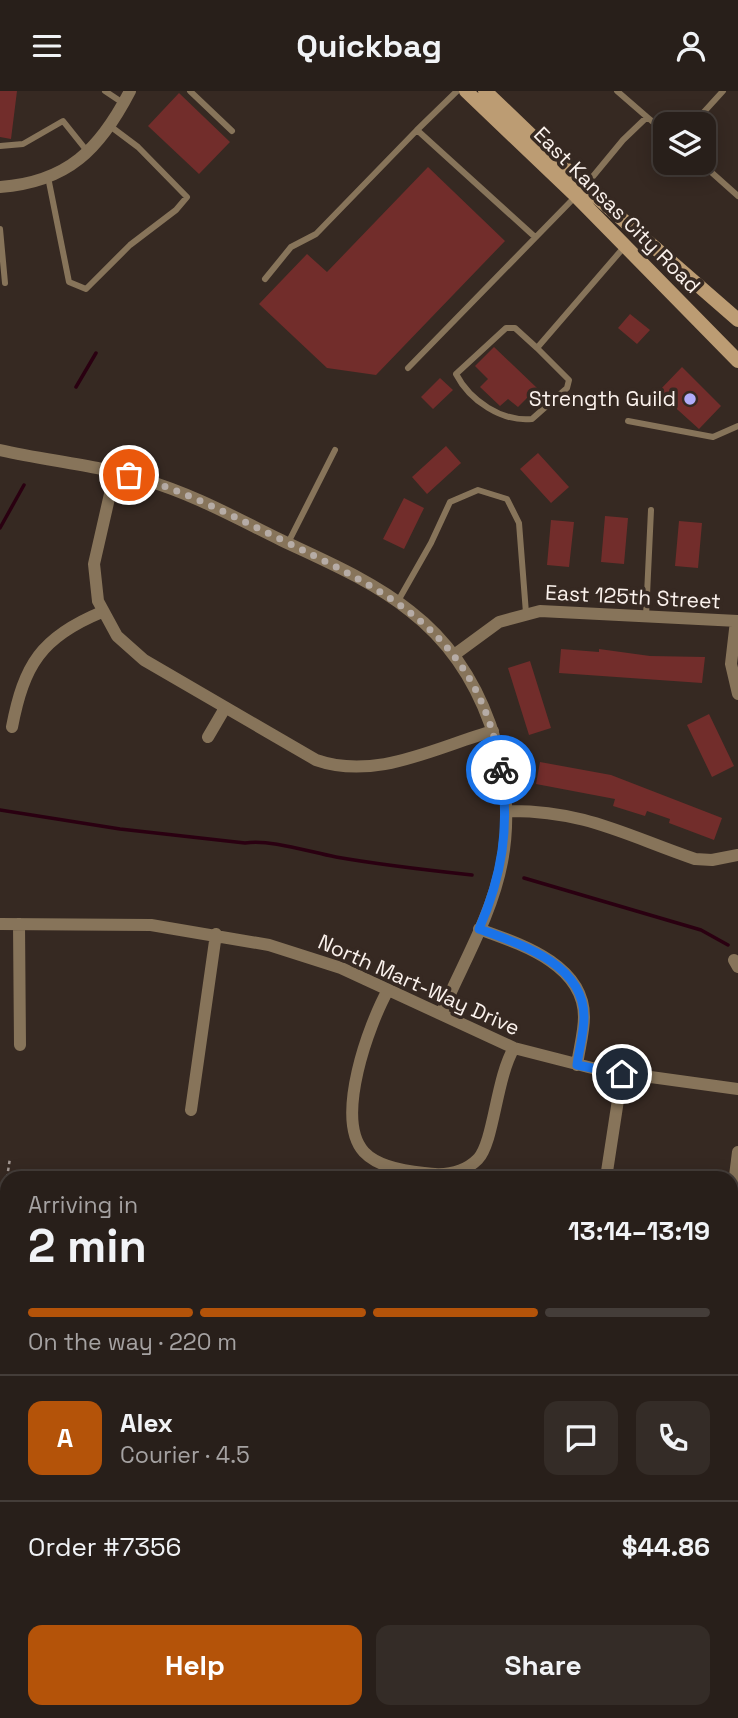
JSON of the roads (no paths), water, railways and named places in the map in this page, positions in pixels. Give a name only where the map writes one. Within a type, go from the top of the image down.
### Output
[{"type":"main road","name":"East Kansas City Road","points":[[466,91],[580,191],[738,320]]},
{"type":"main road","name":"East Kansas City Road","points":[[485,91],[580,191],[625,246],[738,361]]},
{"type":"street","points":[[0,187],[48,177],[71,166],[88,152],[110,127],[127,97]]},
{"type":"street","points":[[0,450],[115,471],[182,492],[361,579],[398,601],[424,622],[454,655],[478,695],[493,731],[507,811],[502,861],[479,929],[440,1014]]},
{"type":"street","points":[[115,471],[94,564],[102,612],[117,636],[132,652],[316,760],[344,768],[380,767],[493,731]]},
{"type":"street","name":"East 125th Street","points":[[454,655],[499,622],[540,611],[737,621]]},
{"type":"street","points":[[12,727],[19,695],[35,658],[61,632],[102,612]]},
{"type":"street","points":[[737,621],[731,664],[738,694]]},
{"type":"street","points":[[208,737],[225,708]]},
{"type":"street","points":[[507,811],[547,812],[580,817],[695,859],[712,860],[738,855]]},
{"type":"street","name":"North Mart-Way Drive","points":[[0,924],[151,925],[216,934],[311,957],[514,1048],[622,1074],[738,1089]]},
{"type":"street","points":[[19,924],[20,1045]]},
{"type":"street","points":[[479,929],[552,963],[568,973],[579,988],[584,1016],[577,1065]]},
{"type":"street","points":[[191,1110],[216,934]]},
{"type":"street","points":[[388,990],[369,1031],[353,1109],[354,1133],[363,1151],[378,1163],[410,1171]]},
{"type":"street","points":[[460,1171],[478,1159],[486,1146],[502,1069],[514,1048]]},
{"type":"street","points":[[607,1171],[622,1074]]},
{"type":"street","points":[[736,1171],[738,1152]]},
{"type":"lane","points":[[105,91],[127,97]]},
{"type":"lane","points":[[190,91],[232,131]]},
{"type":"lane","points":[[265,279],[291,247],[316,235],[457,91]]},
{"type":"lane","points":[[617,91],[653,122]]},
{"type":"lane","points":[[704,112],[723,91]]},
{"type":"lane","points":[[408,368],[580,191],[623,139],[647,117]]},
{"type":"lane","points":[[0,146],[23,144],[62,121],[88,152]]},
{"type":"lane","points":[[48,177],[69,282],[86,289],[130,245],[187,197],[138,147],[110,127]]},
{"type":"lane","points":[[417,131],[535,237]]},
{"type":"lane","points":[[714,175],[738,196]]},
{"type":"lane","points":[[0,229],[5,283]]},
{"type":"lane","points":[[537,348],[625,246]]},
{"type":"lane","points":[[506,328],[515,328],[537,348],[569,380],[567,389],[532,419],[507,417],[494,412],[456,374],[506,328]]},
{"type":"lane","points":[[628,421],[713,437],[738,426]]},
{"type":"lane","points":[[288,543],[335,450]]},
{"type":"lane","points":[[398,601],[431,543],[450,502],[478,490],[507,499],[519,523],[526,613]]},
{"type":"lane","points":[[646,616],[651,510]]},
{"type":"waterway","points":[[76,387],[96,353]]},
{"type":"waterway","points":[[0,528],[24,485]]},
{"type":"waterway","points":[[0,810],[120,829],[245,843],[278,844],[353,860],[472,875]]},
{"type":"waterway","points":[[524,878],[701,930],[728,945]]},
{"type":"place","name":"Strength Guild","points":[[690,399]]}]
